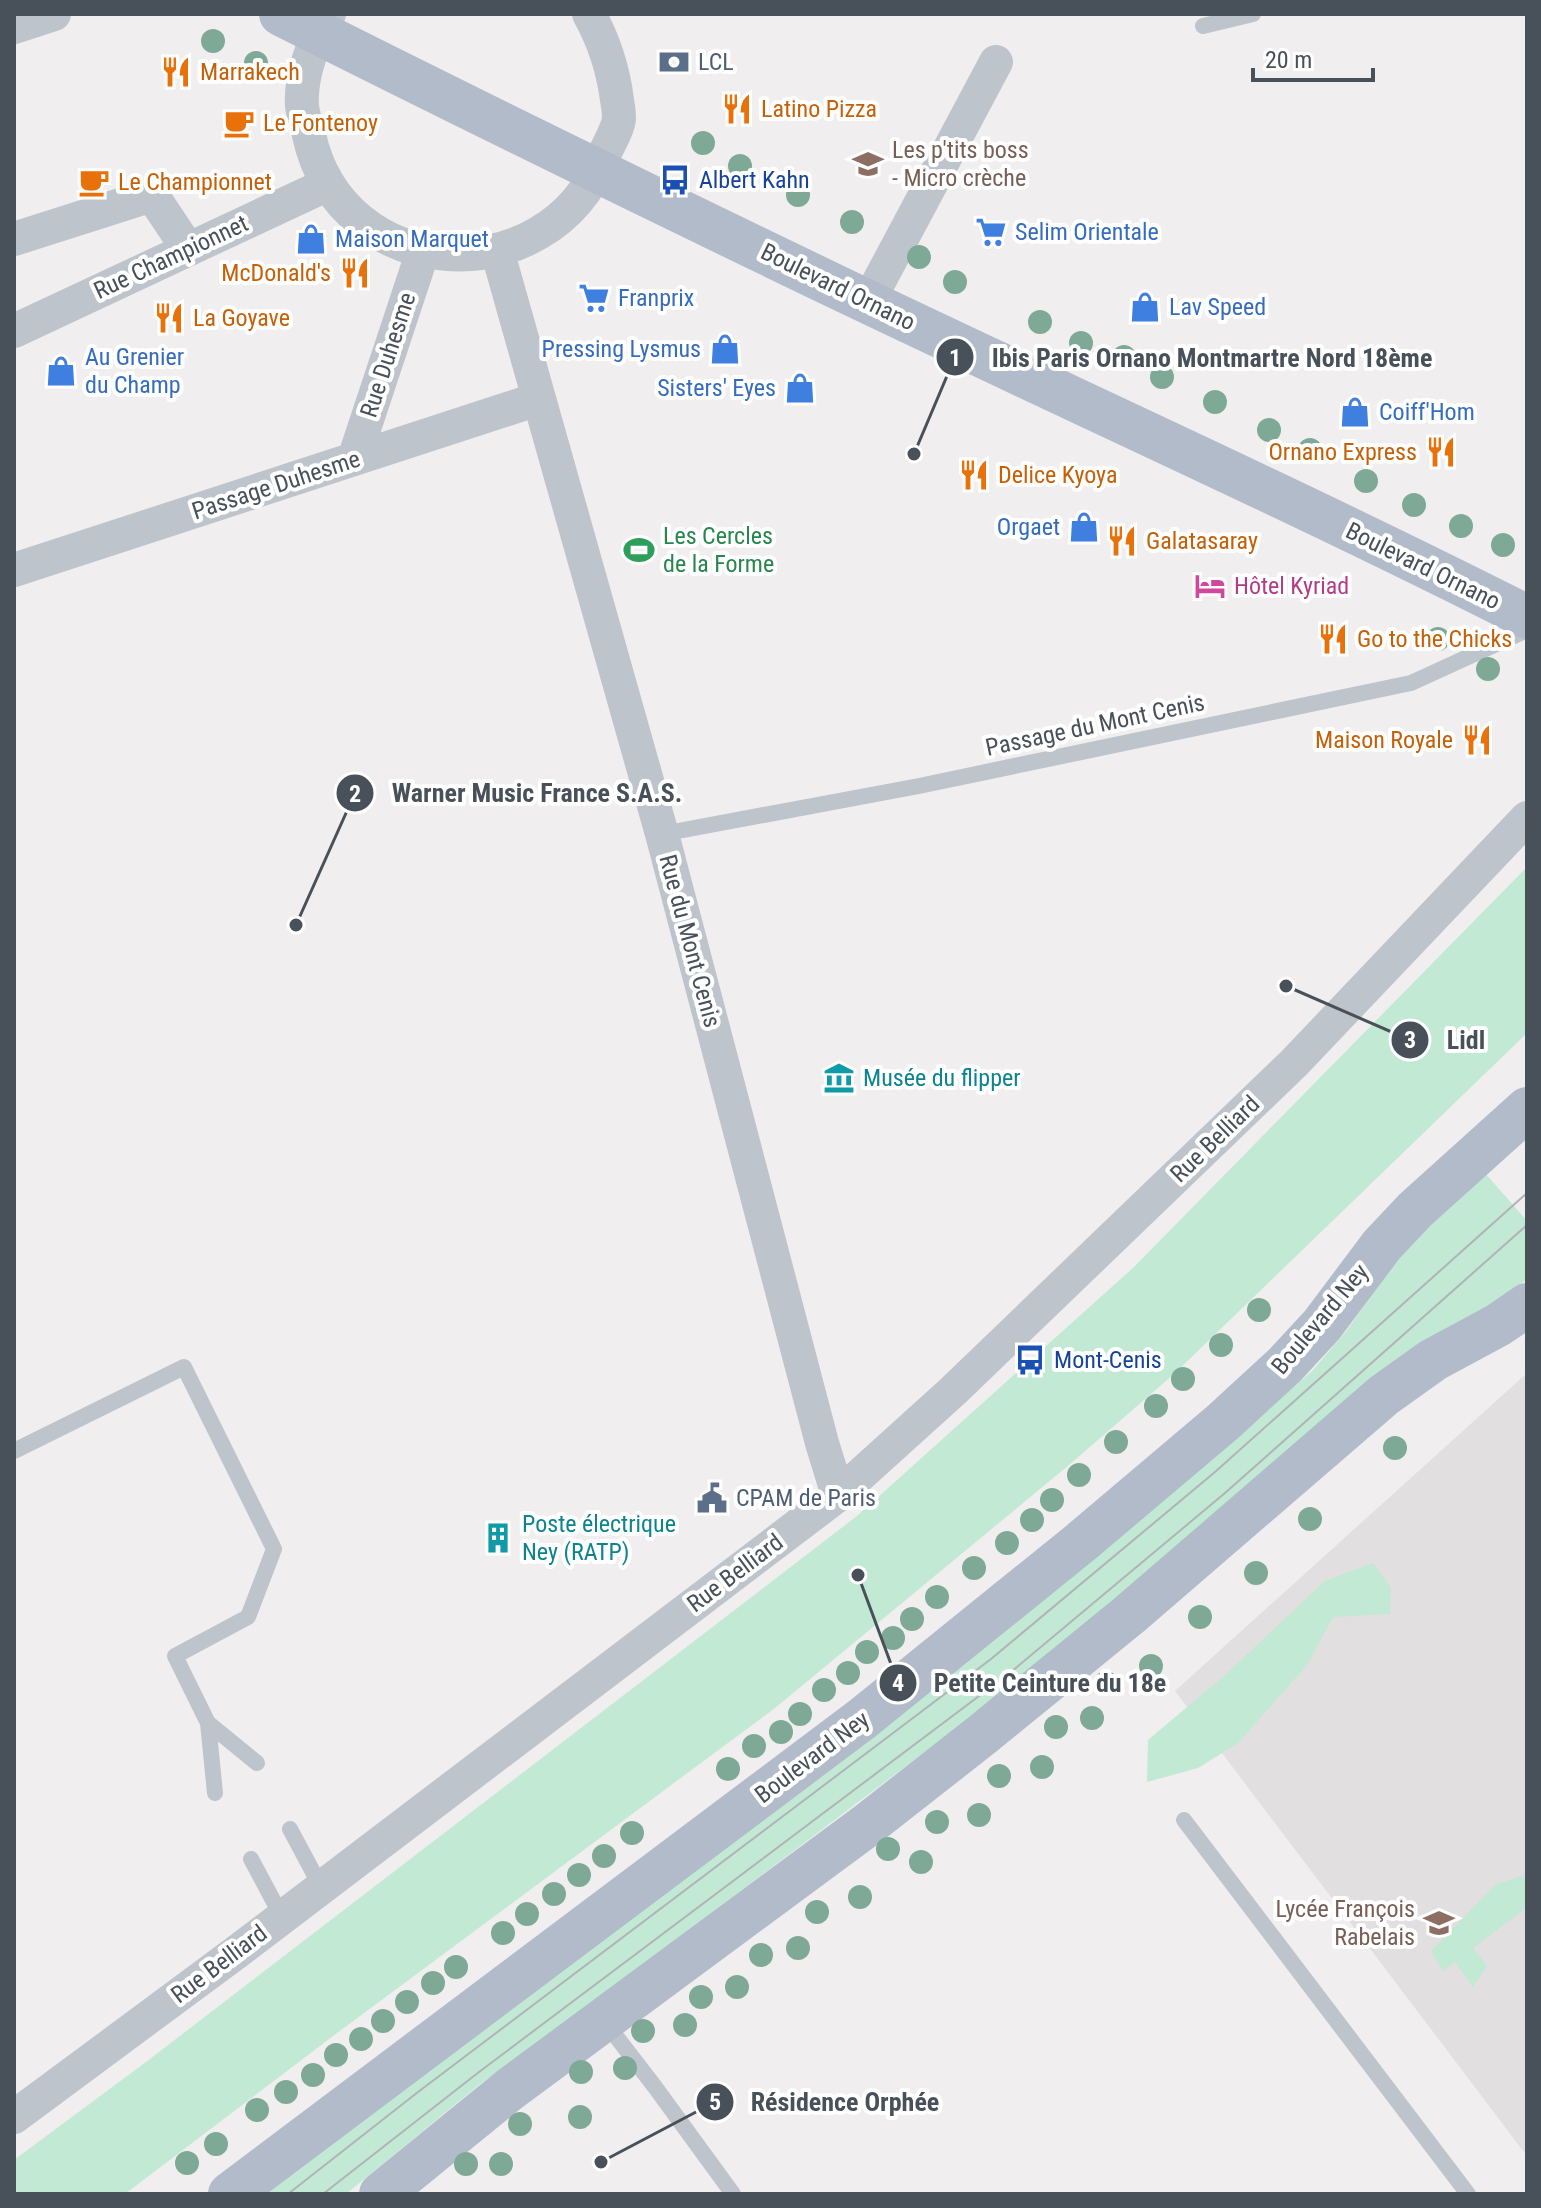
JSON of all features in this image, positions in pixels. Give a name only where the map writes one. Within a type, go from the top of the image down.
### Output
[{"type":"main road","name":"Boulevard Ornano","points":[[310,20],[597,171],[1387,547],[1527,617]]},
{"type":"main road","name":"Boulevard Ney","points":[[230,2194],[862,1719],[1080,1543],[1285,1365],[1337,1306],[1382,1245],[1415,1210],[1527,1109]]},
{"type":"main road","points":[[381,2194],[490,2104],[867,1825],[983,1734],[1129,1615],[1384,1395],[1433,1360],[1498,1325],[1527,1305]]},
{"type":"street","points":[[14,27],[54,14]]},
{"type":"street","points":[[310,20],[302,105],[313,156],[328,184],[346,208],[369,227],[395,242],[423,251],[460,255],[497,250],[549,228],[579,199],[597,171],[619,120],[610,61],[589,14]]},
{"type":"street","points":[[868,302],[996,62]]},
{"type":"street","name":"Rue Championnet","points":[[14,331],[328,184]]},
{"type":"street","points":[[14,239],[152,195],[188,249]]},
{"type":"street","name":"Rue du Mont Cenis","points":[[497,250],[662,834],[838,1495]]},
{"type":"street","name":"Rue Duhesme","points":[[354,459],[423,251]]},
{"type":"street","name":"Passage Duhesme","points":[[14,570],[538,399]]},
{"type":"street","name":"Rue Belliard","points":[[14,2117],[838,1495],[953,1391],[1294,1063],[1527,818]]},
{"type":"lane","points":[[1203,26],[1253,14]]},
{"type":"lane","name":"Passage du Mont Cenis","points":[[662,834],[919,786],[1411,683],[1527,630]]},
{"type":"lane","points":[[14,1451],[184,1367],[274,1549],[248,1617],[175,1656],[208,1723],[215,1793]]},
{"type":"lane","points":[[208,1723],[257,1763]]},
{"type":"lane","points":[[1184,1820],[1468,2194]]},
{"type":"lane","points":[[290,1829],[321,1887]]},
{"type":"lane","points":[[251,1859],[282,1917]]},
{"type":"lane","points":[[603,2020],[733,2194]]},
{"type":"shaded area","name":"Lycée François Rabelais","points":[[1527,1373],[1527,2156],[1175,1691]]},
{"type":"green space","points":[[1527,867],[1527,1033],[1174,1374],[775,1708],[125,2194],[14,2194],[14,2160],[857,1516],[1134,1267]]},
{"type":"green space","points":[[1484,1172],[1527,1221],[1527,1279],[955,1729],[480,2084],[346,2194],[259,2194],[1234,1440],[1313,1370],[1347,1330],[1408,1244]]},
{"type":"green space","points":[[1373,1563],[1391,1588],[1390,1614],[1333,1617],[1307,1665],[1238,1743],[1198,1768],[1147,1782],[1148,1740],[1224,1676],[1325,1581]]},
{"type":"green space","points":[[1527,1874],[1527,1907],[1473,1948],[1487,1966],[1473,1987],[1455,1962],[1443,1971],[1431,1951],[1495,1885]]},
{"type":"tram line","points":[[288,2194],[418,2092],[991,1659],[1215,1472],[1527,1193]]},
{"type":"tram line","points":[[323,2194],[479,2072],[1011,1672],[1225,1493],[1527,1225]]},
{"type":"place","name":"LCL","points":[[674,62]]},
{"type":"place","name":"Marrakech","points":[[176,72]]},
{"type":"place","name":"Latino Pizza","points":[[737,109]]},
{"type":"place","name":"Le Fontenoy","points":[[239,123]]},
{"type":"place","name":"Les p'tits boss - Micro crèche","points":[[868,164]]},
{"type":"place","name":"Albert Kahn","points":[[675,180]]},
{"type":"place","name":"Le Championnet","points":[[94,182]]},
{"type":"place","name":"Selim Orientale","points":[[991,232]]},
{"type":"place","name":"Maison Marquet","points":[[311,239]]},
{"type":"place","name":"McDonald's","points":[[355,273]]},
{"type":"place","name":"Franprix","points":[[594,298]]},
{"type":"place","name":"Lav Speed","points":[[1145,307]]},
{"type":"place","name":"La Goyave","points":[[169,318]]},
{"type":"place","name":"Pressing Lysmus","points":[[725,349]]},
{"type":"place","name":"Au Grenier du Champ","points":[[61,371]]},
{"type":"place","name":"Sisters' Eyes","points":[[800,388]]},
{"type":"place","name":"Coiff'Hom","points":[[1355,412]]},
{"type":"place","name":"Ornano Express","points":[[1441,452]]},
{"type":"place","name":"Ibis Paris Ornano Montmartre Nord 18ème","points":[[914,454]]},
{"type":"place","name":"Delice Kyoya","points":[[974,475]]},
{"type":"place","name":"Orgaet","points":[[1084,527]]},
{"type":"place","name":"Galatasaray","points":[[1122,541]]},
{"type":"place","name":"Les Cercles de la Forme","points":[[639,550]]},
{"type":"place","name":"Hôtel Kyriad","points":[[1210,586]]},
{"type":"place","name":"Go to the Chicks","points":[[1333,639]]},
{"type":"place","name":"Maison Royale","points":[[1477,740]]},
{"type":"place","name":"Warner Music France S.A.S.","points":[[296,925]]},
{"type":"place","name":"Lidl","points":[[1286,986]]},
{"type":"place","name":"Musée du flipper","points":[[839,1078]]},
{"type":"place","name":"Mont-Cenis","points":[[1030,1360]]},
{"type":"place","name":"CPAM de Paris","points":[[712,1498]]},
{"type":"place","name":"Poste électrique Ney (RATP)","points":[[498,1538]]},
{"type":"place","name":"Petite Ceinture du 18e","points":[[858,1575]]},
{"type":"place","name":"Lycée François Rabelais","points":[[1439,1923]]},
{"type":"place","name":"Résidence Orphée","points":[[601,2162]]}]
